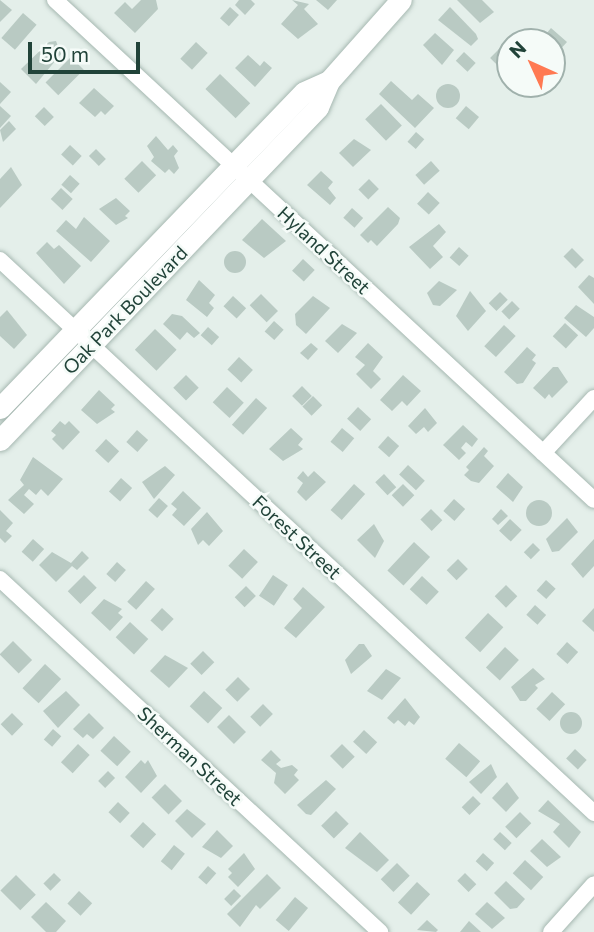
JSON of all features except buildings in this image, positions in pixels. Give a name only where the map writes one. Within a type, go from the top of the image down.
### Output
[{"type":"street","name":"Hyland Street","points":[[55,0],[594,500]]},
{"type":"street","points":[[329,81],[401,0]]},
{"type":"street","name":"Oak Park Boulevard","points":[[0,408],[304,92],[329,81]]},
{"type":"street","name":"Oak Park Boulevard","points":[[0,440],[318,107],[329,81]]},
{"type":"street","name":"Forest Street","points":[[0,260],[594,813]]},
{"type":"street","points":[[543,453],[594,398]]},
{"type":"street","name":"Sherman Street","points":[[0,579],[380,932]]},
{"type":"street","points":[[551,932],[594,884]]}]
